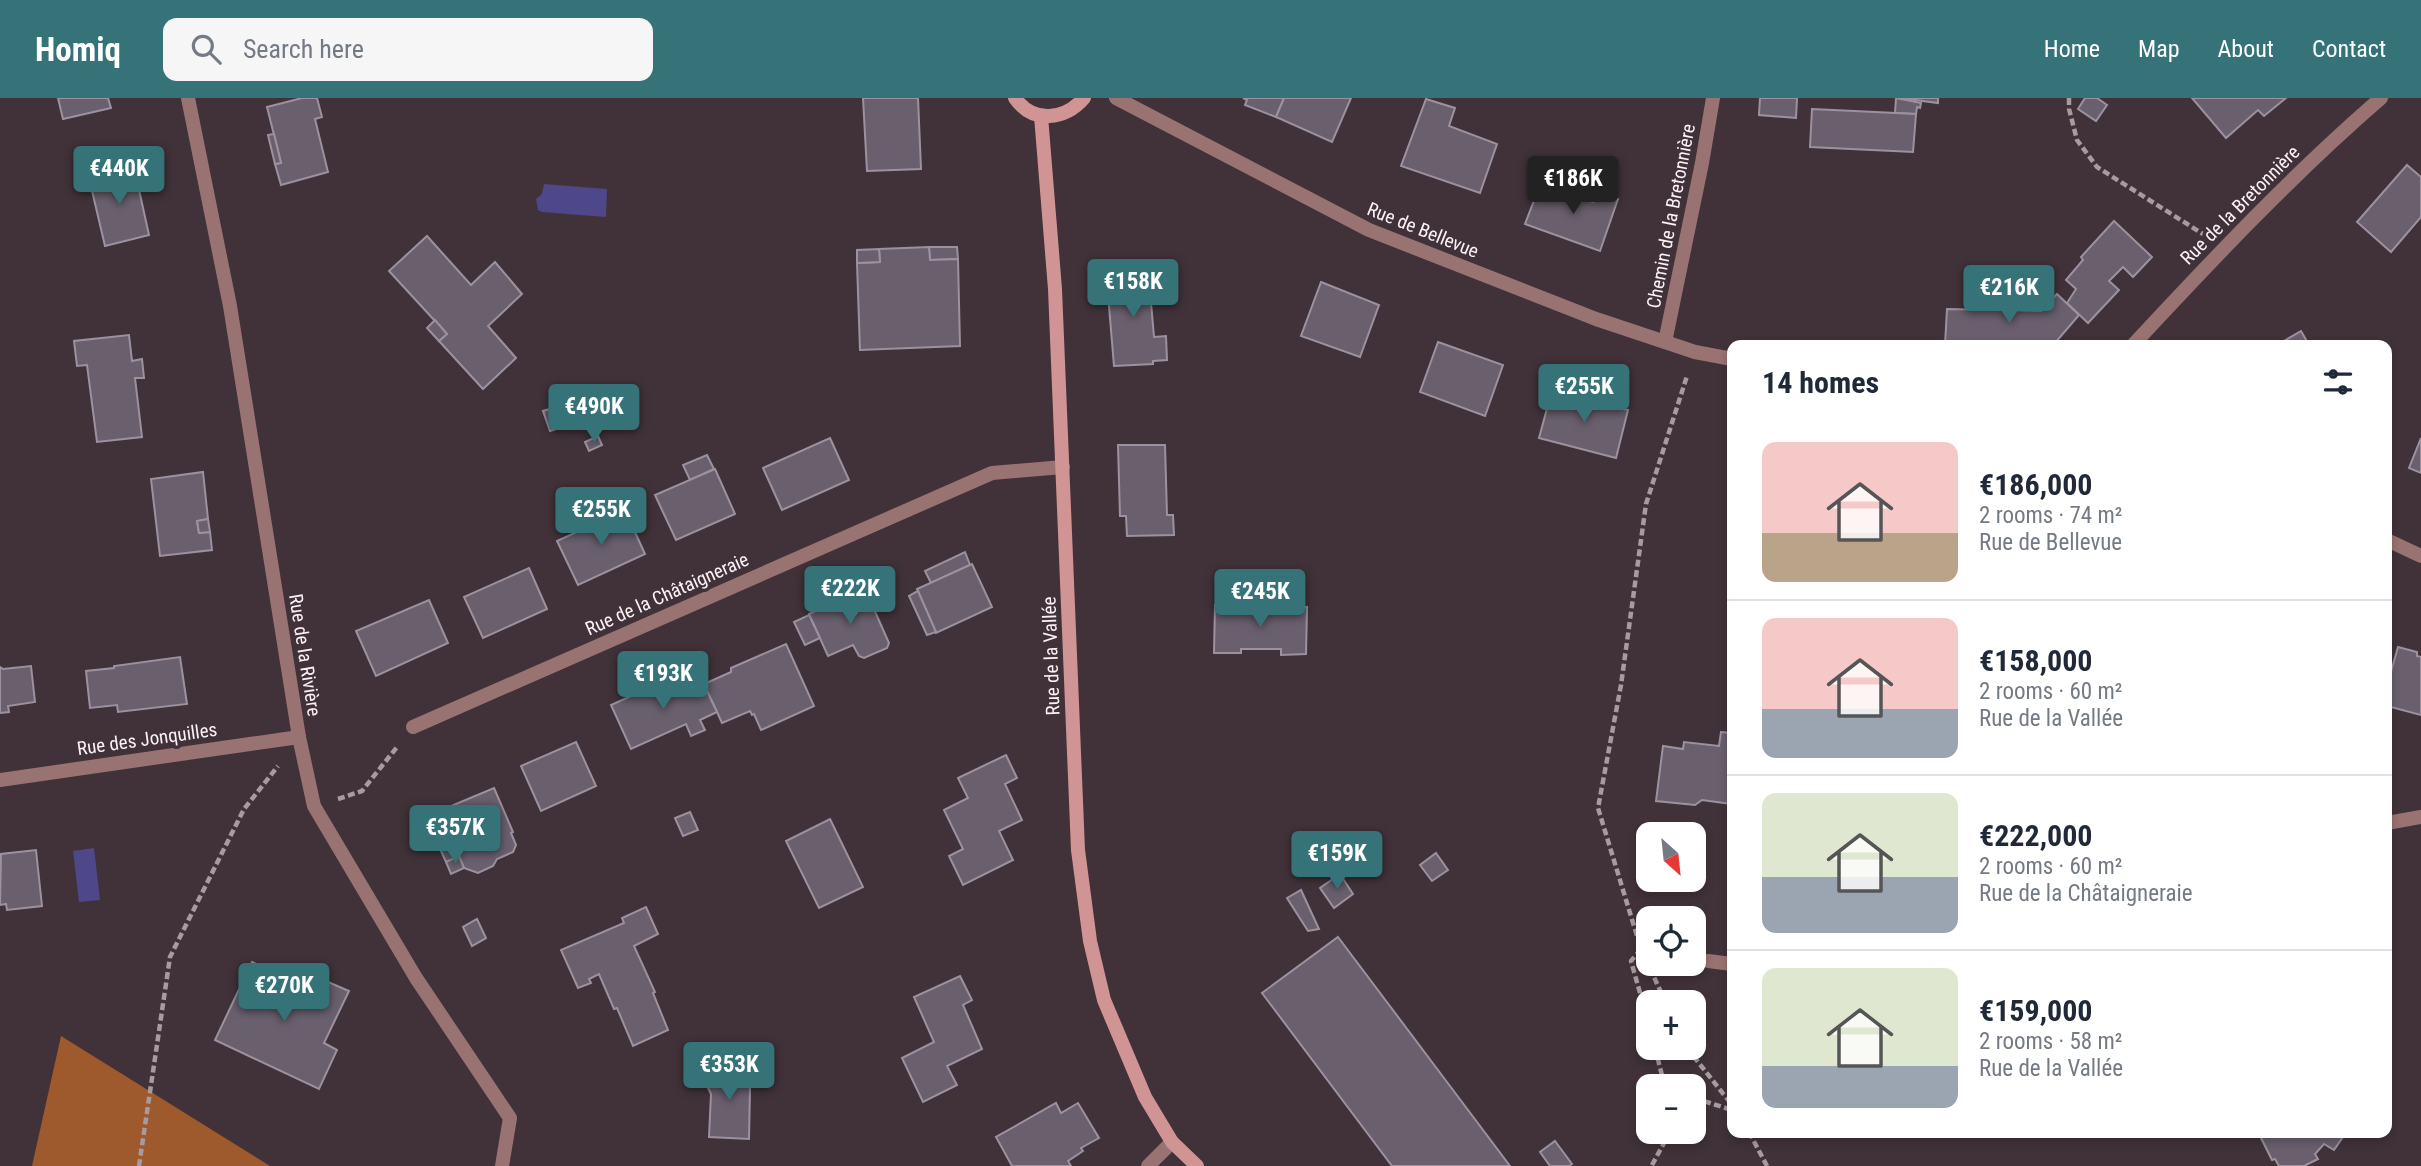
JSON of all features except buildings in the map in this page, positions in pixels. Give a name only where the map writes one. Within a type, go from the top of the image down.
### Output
[{"type":"street","name":"Rue de la Rivière","points":[[188,98],[230,306],[299,737],[314,806],[416,978],[510,1118],[502,1166]]},
{"type":"street","points":[[1015,98],[1027,111],[1053,117],[1077,107],[1084,98]]},
{"type":"street","name":"Rue de Bellevue","points":[[1115,98],[1369,230],[1596,319],[1695,352],[1727,358]]},
{"type":"street","name":"Chemin de la Bretonnière","points":[[1665,342],[1713,98]]},
{"type":"street","name":"Rue de la Bretonnière","points":[[2138,340],[2329,143],[2381,98]]},
{"type":"street","name":"Rue de la Vallée","points":[[1041,116],[1055,289],[1078,850],[1090,941],[1104,1000],[1145,1097],[1172,1142],[1197,1166]]},
{"type":"street","name":"Rue de la Châtaigneraie","points":[[413,727],[992,473],[1063,467]]},
{"type":"street","points":[[2392,542],[2421,556]]},
{"type":"street","name":"Rue des Jonquilles","points":[[0,780],[299,737]]},
{"type":"street","points":[[2392,822],[2421,817]]},
{"type":"street","points":[[1708,961],[1727,963]]},
{"type":"street","points":[[1148,1166],[1172,1142]]},
{"type":"path","points":[[2069,98],[2077,140],[2097,167],[2225,248]]},
{"type":"path","points":[[1636,933],[1598,808],[1621,685],[1646,504],[1695,352]]},
{"type":"path","points":[[314,806],[362,791],[413,727]]},
{"type":"path","points":[[139,1166],[170,957],[244,809],[299,737]]},
{"type":"path","points":[[1636,954],[1630,961],[1639,990]]},
{"type":"path","points":[[1696,1060],[1727,1101]]},
{"type":"path","points":[[1706,1101],[1727,1107]]},
{"type":"path","points":[[1752,1138],[1767,1166]]},
{"type":"path","points":[[1653,1165],[1664,1144]]},
{"type":"shaded area","points":[[544,184],[607,189],[606,217],[538,210],[536,199],[542,194]]},
{"type":"shaded area","points":[[94,848],[100,900],[79,902],[73,851]]},
{"type":"shaded area","points":[[61,1036],[270,1166],[32,1166]]}]
